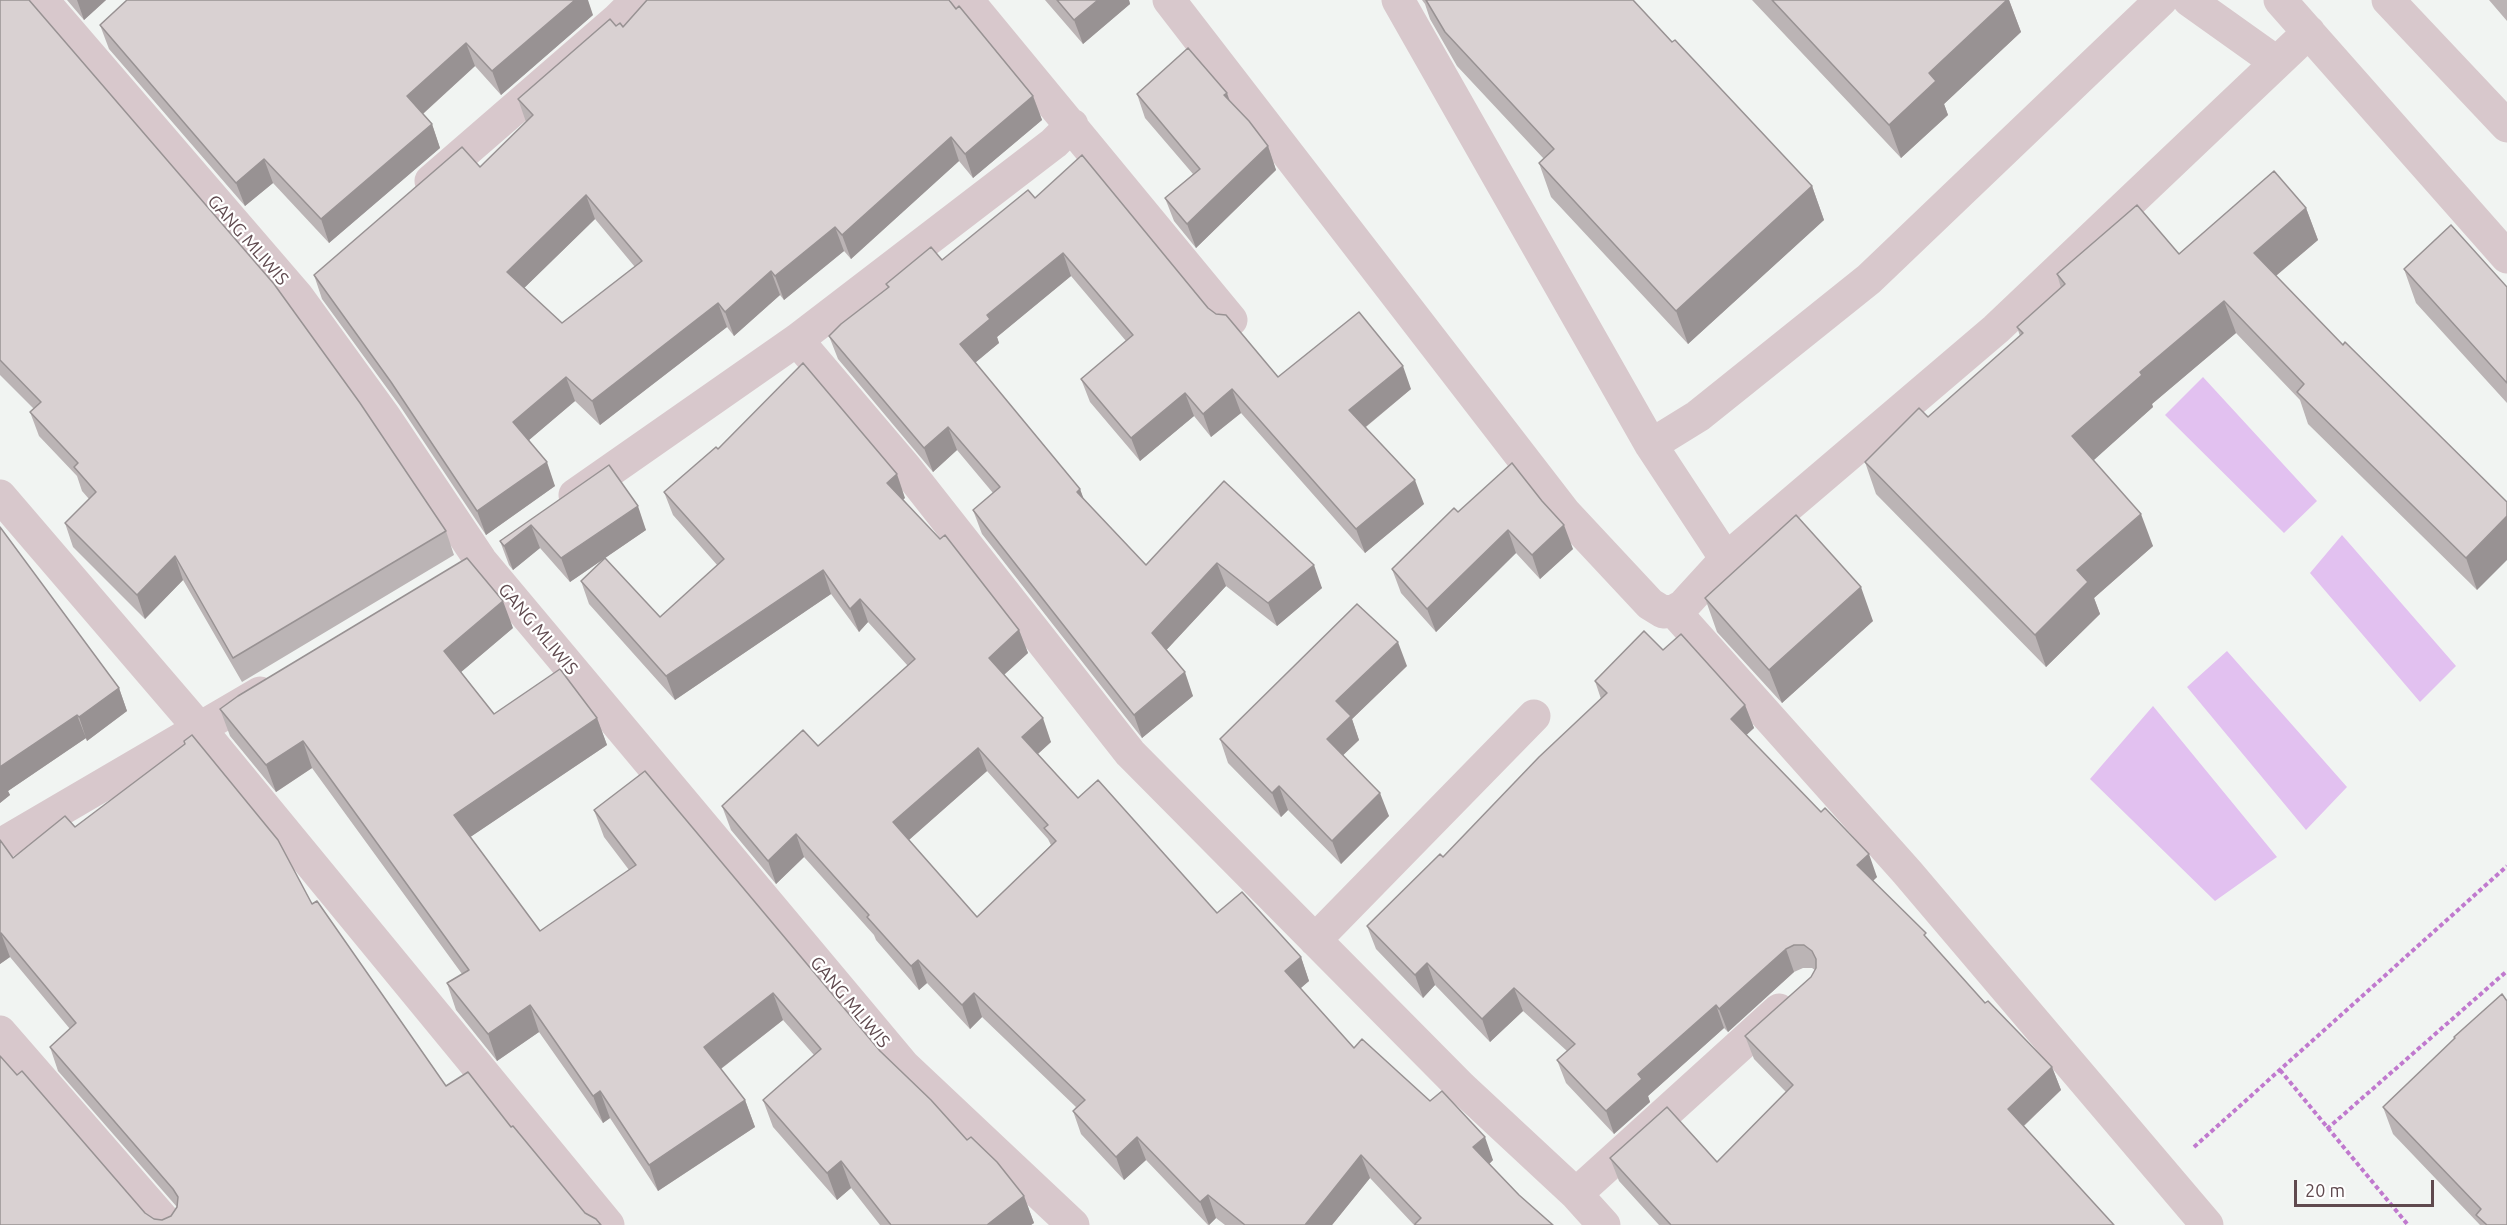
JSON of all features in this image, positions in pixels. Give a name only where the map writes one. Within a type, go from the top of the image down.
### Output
[{"type":"street","name":"GANG MLIWIS","points":[[42,0],[297,296],[384,416],[481,561],[904,1066],[1073,1225]]},
{"type":"street","points":[[967,0],[1231,320]]},
{"type":"street","points":[[1169,0],[1565,513],[1650,604],[1663,612],[1674,611],[1683,606],[1726,559],[1995,329],[2308,32]]},
{"type":"street","points":[[1398,0],[1652,445],[1726,559]]},
{"type":"street","points":[[1652,445],[1698,416],[1869,279],[2161,0]]},
{"type":"street","points":[[2189,0],[2276,62]]},
{"type":"street","points":[[2280,0],[2507,257]]},
{"type":"street","points":[[2388,0],[2507,126]]},
{"type":"street","points":[[404,204],[619,6]]},
{"type":"street","points":[[83,47],[109,23]]},
{"type":"street","points":[[548,514],[797,340],[1054,143],[1072,125]]},
{"type":"street","points":[[297,296],[324,273]]},
{"type":"street","points":[[797,340],[904,467],[1130,753],[1461,1087],[1576,1194],[1604,1225]]},
{"type":"street","points":[[0,496],[200,729],[608,1225]]},
{"type":"street","points":[[451,579],[510,541]]},
{"type":"street","points":[[1674,611],[1907,872],[2207,1225]]},
{"type":"street","points":[[0,845],[290,675]]},
{"type":"street","points":[[1316,940],[1534,716]]},
{"type":"street","points":[[1576,1194],[1797,994]]},
{"type":"street","points":[[0,1032],[168,1225]]},
{"type":"path","points":[[2164,1173],[2507,866]]},
{"type":"path","points":[[2327,1129],[2507,970]]},
{"type":"path","points":[[2280,1070],[2408,1225]]},
{"type":"shaded area","points":[[2203,377],[2317,501],[2284,533],[2165,415]]},
{"type":"shaded area","points":[[2342,535],[2456,666],[2420,702],[2310,573]]},
{"type":"shaded area","points":[[2227,651],[2347,787],[2306,830],[2187,687]]},
{"type":"shaded area","points":[[2153,706],[2277,857],[2215,901],[2090,779]]},
{"type":"building","points":[[0,0],[29,0],[274,284],[360,403],[446,531],[233,658],[175,556],[137,595],[65,523],[96,492],[74,467],[78,463],[30,412],[41,402],[0,360]]},
{"type":"building","points":[[127,0],[575,0],[492,71],[466,43],[407,96],[432,124],[321,219],[264,159],[236,183],[100,25]]},
{"type":"building","points":[[647,0],[949,0],[956,9],[959,6],[1033,96],[965,154],[951,137],[842,235],[835,227],[775,276],[771,271],[725,312],[718,303],[592,401],[566,377],[513,422],[547,462],[477,511],[391,382],[314,275],[462,147],[480,167],[533,115],[518,99],[610,19],[616,26],[620,23],[623,27]],"holes":[[[586,195],[642,261],[562,323],[507,272]]]},
{"type":"building","points":[[1057,0],[1098,0],[1074,20]]},
{"type":"building","points":[[1426,0],[1633,0],[1672,42],[1675,40],[1812,186],[1676,311],[1539,163],[1554,149],[1445,32]]},
{"type":"building","points":[[1772,0],[2007,0],[1929,73],[1936,81],[1889,125]]},
{"type":"building","points":[[1188,48],[1227,93],[1224,95],[1249,121],[1268,146],[1187,224],[1165,198],[1200,169],[1137,94]]},
{"type":"building","points":[[1082,155],[1208,308],[1216,314],[1226,315],[1278,377],[1359,312],[1403,366],[1349,410],[1415,480],[1356,529],[1232,389],[1203,414],[1185,393],[1131,438],[1081,379],[1133,335],[1063,253],[987,315],[990,319],[960,344],[1080,489],[1077,492],[1146,565],[1224,481],[1314,565],[1268,603],[1217,563],[1152,633],[1185,672],[1134,715],[973,510],[1000,487],[948,427],[924,448],[829,336],[889,287],[886,284],[931,247],[942,260],[1028,190],[1035,198]]},
{"type":"building","points":[[2274,171],[2306,208],[2254,253],[2343,345],[2345,342],[2507,502],[2507,516],[2466,558],[2297,392],[2304,384],[2224,301],[2140,372],[2142,375],[2072,436],[2141,514],[2077,570],[2088,582],[2035,635],[1865,462],[1919,408],[1928,417],[2023,333],[2017,327],[2065,284],[2057,274],[2137,205],[2179,254]]},
{"type":"building","points":[[2451,225],[2507,287],[2507,383],[2404,269]]},
{"type":"building","points":[[803,363],[897,474],[887,483],[940,539],[945,535],[1019,630],[989,658],[1043,718],[1022,737],[1078,798],[1098,780],[1217,913],[1242,892],[1301,957],[1285,971],[1354,1048],[1362,1039],[1430,1101],[1442,1091],[1485,1137],[1473,1147],[1519,1195],[1553,1225],[1415,1225],[1421,1218],[1361,1155],[1305,1225],[1245,1225],[1208,1195],[1200,1202],[1137,1137],[1116,1157],[1073,1111],[1085,1100],[974,993],[962,1005],[918,960],[911,966],[867,917],[869,915],[796,834],[768,861],[722,806],[803,730],[818,746],[915,659],[860,599],[850,609],[823,570],[666,676],[581,581],[605,558],[660,617],[724,559],[664,492],[716,447],[718,449]],"holes":[[[978,748],[1048,825],[1044,828],[1056,841],[977,917],[893,822]]]},
{"type":"building","points":[[1512,463],[1564,525],[1532,555],[1508,530],[1427,609],[1392,569],[1454,508],[1458,512]]},
{"type":"building","points":[[609,465],[638,506],[561,558],[531,525],[504,546],[500,541]]},
{"type":"building","points":[[1796,515],[1861,587],[1769,670],[1705,598]]},
{"type":"building","points":[[0,527],[119,688],[79,717],[77,715],[0,767]]},
{"type":"building","points":[[467,558],[503,601],[444,651],[494,714],[560,669],[597,718],[454,815],[540,931],[636,865],[594,810],[645,771],[880,1051],[931,1100],[967,1140],[971,1137],[997,1162],[1024,1196],[987,1225],[891,1225],[841,1161],[827,1173],[763,1100],[821,1049],[773,993],[704,1047],[745,1100],[649,1165],[600,1091],[593,1096],[530,1005],[488,1034],[447,983],[469,970],[303,741],[266,765],[220,709]]},
{"type":"building","points":[[1357,604],[1398,642],[1336,701],[1351,716],[1327,739],[1380,793],[1332,841],[1279,786],[1272,793],[1220,739]]},
{"type":"building","points":[[1644,631],[1663,650],[1681,634],[1745,705],[1731,719],[1821,812],[1825,808],[1869,854],[1857,865],[1926,933],[1924,935],[1985,1003],[1988,1001],[2052,1067],[2008,1109],[2114,1225],[1671,1225],[1610,1158],[1667,1107],[1717,1162],[1793,1085],[1745,1036],[1811,977],[1816,968],[1816,959],[1812,951],[1804,945],[1794,945],[1786,949],[1719,1009],[1716,1005],[1638,1074],[1642,1079],[1606,1111],[1557,1060],[1575,1044],[1514,988],[1482,1019],[1427,963],[1415,975],[1367,926],[1440,854],[1443,857],[1539,757],[1607,693],[1595,681]]},
{"type":"building","points":[[192,735],[278,840],[312,904],[317,901],[446,1086],[468,1072],[511,1127],[513,1126],[585,1213],[601,1225],[0,1225],[0,1056],[17,1075],[22,1071],[145,1213],[154,1219],[162,1220],[171,1216],[177,1207],[178,1197],[173,1189],[50,1047],[76,1023],[0,934],[0,840],[13,858],[65,816],[75,827],[185,744],[184,741]]},
{"type":"building","points":[[2502,994],[2507,1001],[2507,1225],[2487,1225],[2476,1215],[2481,1209],[2383,1107],[2454,1037]]}]
